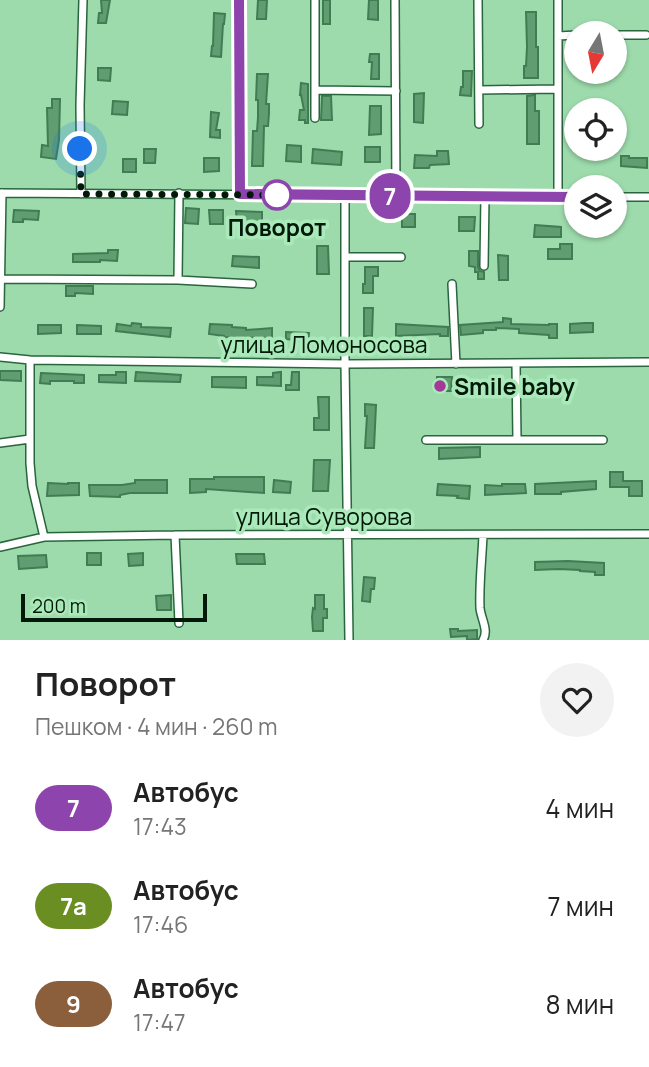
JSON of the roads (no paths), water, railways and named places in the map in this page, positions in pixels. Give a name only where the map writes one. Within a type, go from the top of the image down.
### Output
[{"type":"street","points":[[81,194],[83,0]]},
{"type":"street","points":[[239,0],[240,194]]},
{"type":"street","points":[[315,0],[315,118]]},
{"type":"street","points":[[395,0],[396,196]]},
{"type":"street","points":[[478,0],[479,124]]},
{"type":"street","points":[[558,0],[558,197]]},
{"type":"street","points":[[627,35],[646,35]]},
{"type":"street","points":[[558,36],[564,36]]},
{"type":"street","points":[[479,90],[557,89]]},
{"type":"street","points":[[315,90],[396,91]]},
{"type":"street","points":[[0,307],[1,193],[564,197]]},
{"type":"street","points":[[178,280],[179,193]]},
{"type":"street","points":[[345,196],[349,640]]},
{"type":"street","points":[[484,266],[485,196]]},
{"type":"street","points":[[627,197],[649,197]]},
{"type":"street","points":[[345,257],[401,257]]},
{"type":"street","points":[[1,279],[178,280],[252,284]]},
{"type":"street","points":[[452,285],[456,364]]},
{"type":"street","name":"улица Ломоносова","points":[[0,357],[30,360],[345,364],[649,362]]},
{"type":"street","points":[[30,360],[32,486],[44,537]]},
{"type":"street","points":[[516,363],[517,440]]},
{"type":"street","points":[[0,443],[30,439]]},
{"type":"street","points":[[426,439],[603,440]]},
{"type":"street","name":"улица Суворова","points":[[0,547],[44,537],[649,534]]},
{"type":"street","points":[[175,535],[179,623]]},
{"type":"street","points":[[483,535],[480,607],[486,632],[483,640]]},
{"type":"place","name":"Поворот","points":[[277,195]]},
{"type":"place","name":"Smile baby","points":[[440,386]]}]
